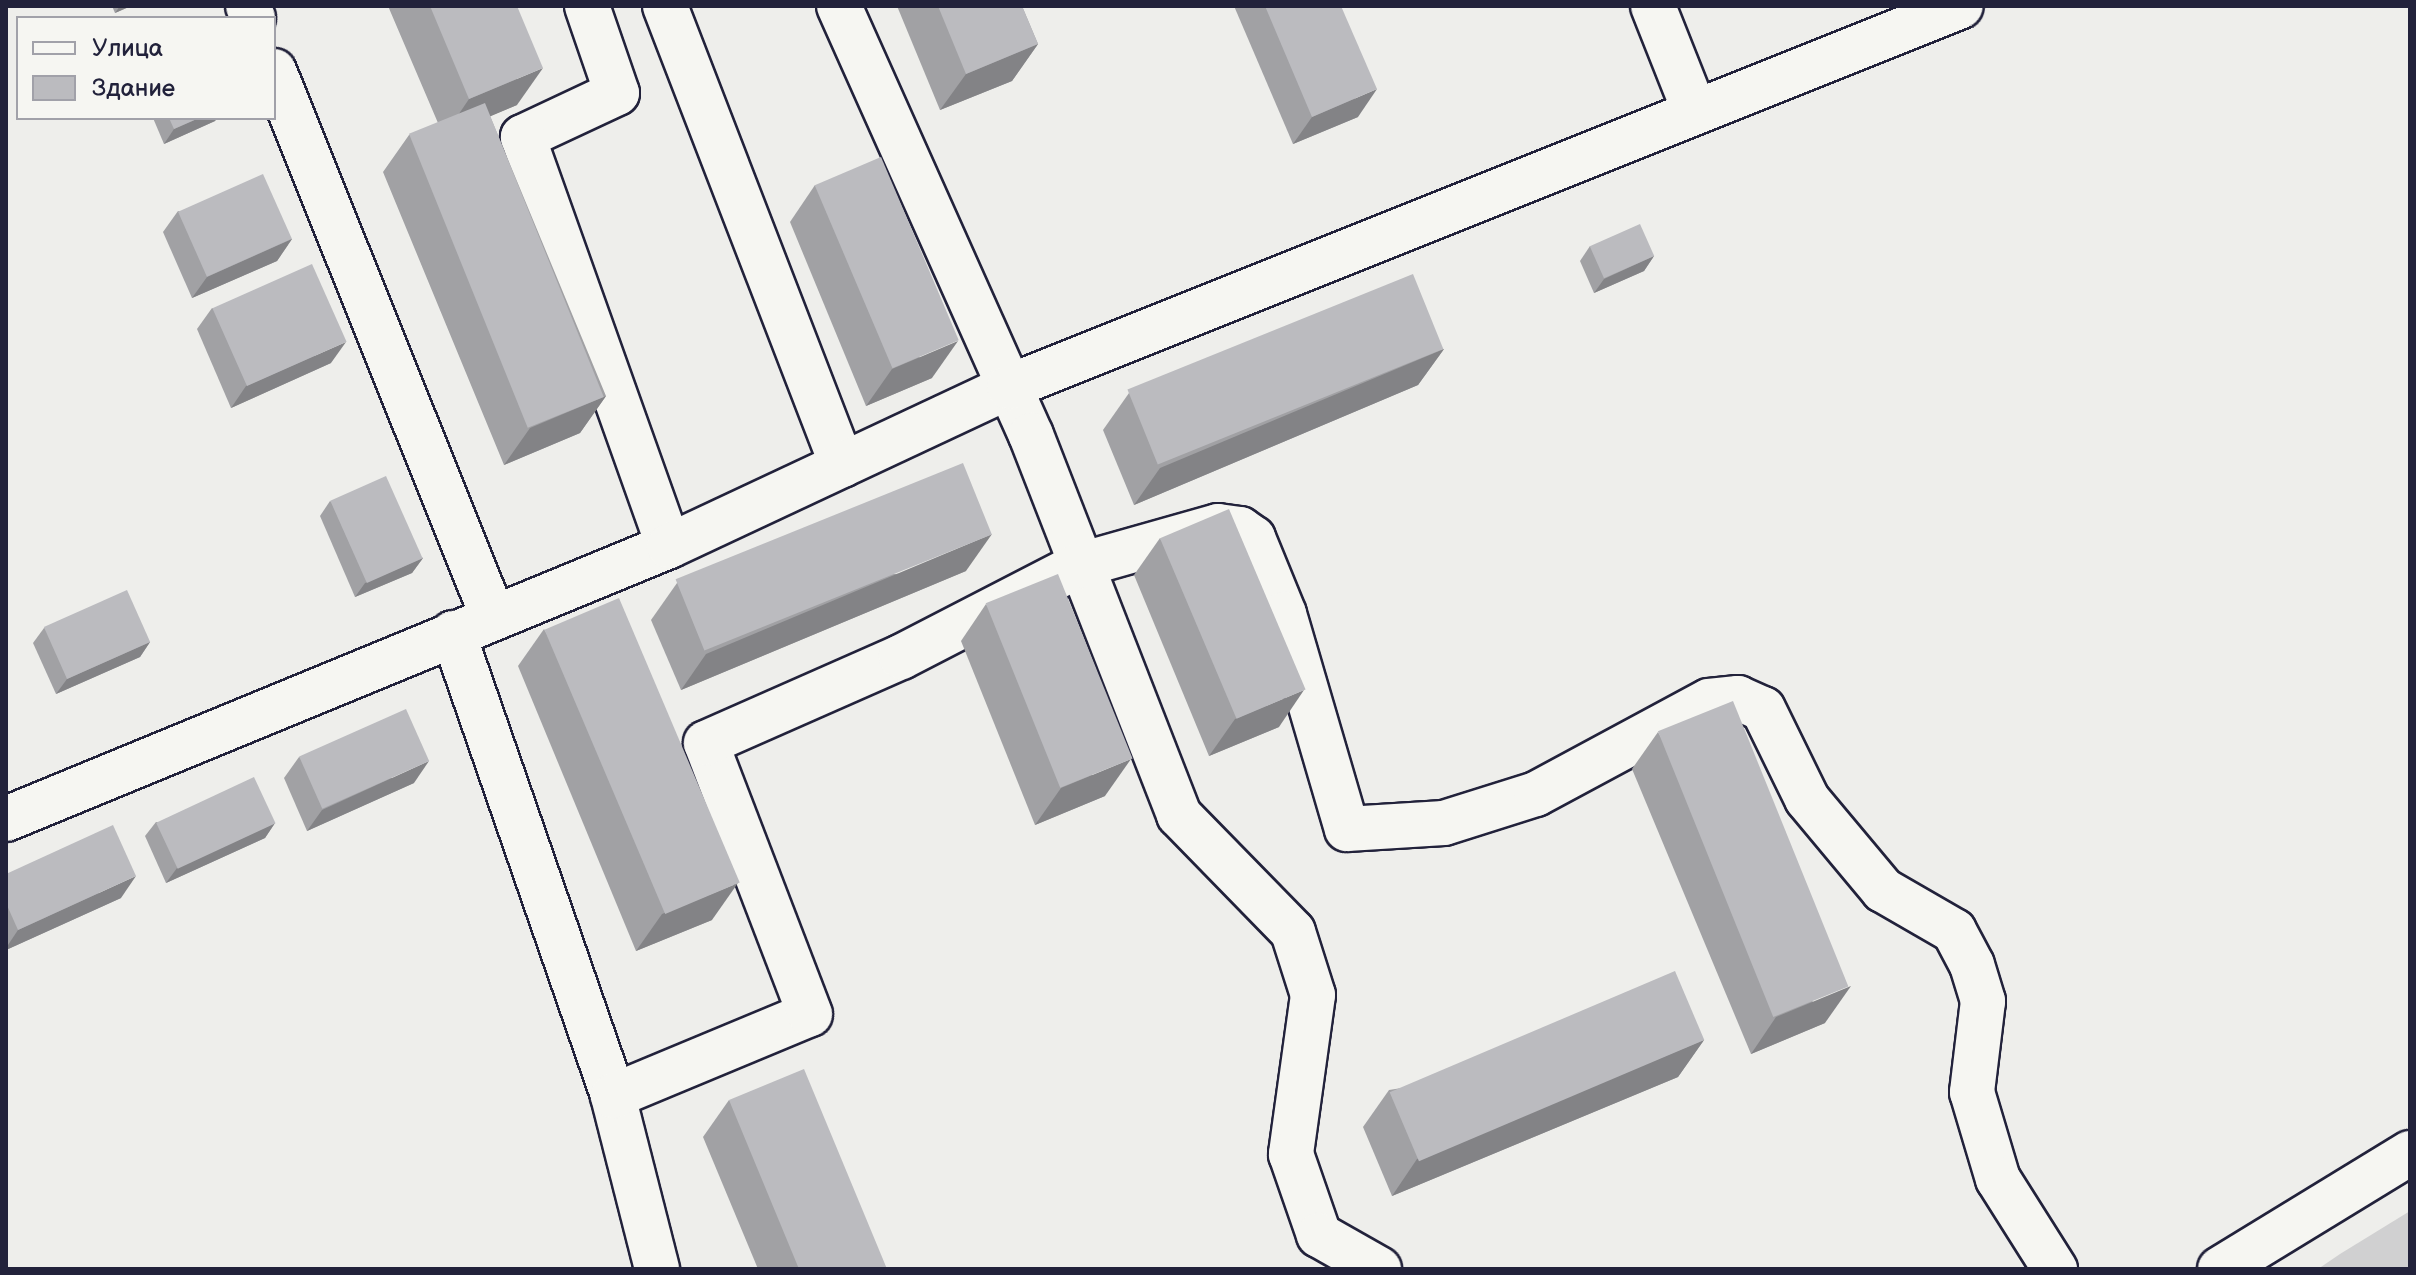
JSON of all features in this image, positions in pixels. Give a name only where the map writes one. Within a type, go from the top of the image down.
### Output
[{"type":"street","points":[[587,6],[617,93],[523,137],[669,546]]},
{"type":"street","points":[[665,6],[842,465]]},
{"type":"street","points":[[839,6],[1009,387],[1077,566],[1179,815],[1293,932],[1313,995],[1291,1154],[1319,1235],[1379,1269]]},
{"type":"street","points":[[1653,6],[1695,112]]},
{"type":"street","points":[[6,819],[669,546],[1009,387],[1961,6]]},
{"type":"street","points":[[276,76],[493,617]]},
{"type":"street","points":[[613,1096],[810,1014],[706,743],[901,657],[1077,566],[1218,526],[1253,538],[1284,614],[1347,829],[1444,823],[1523,798],[1709,701],[1753,701],[1817,810],[1883,890],[1954,931],[1972,965],[1983,1001],[1972,1092],[1998,1179],[2055,1269]]},
{"type":"street","points":[[453,633],[613,1096],[657,1269]]},
{"type":"street","points":[[2220,1269],[2410,1153]]},
{"type":"shaded area","points":[[2410,1211],[2410,1269],[2318,1269],[2340,1254]]},
{"type":"building","points":[[430,6],[517,6],[543,68],[469,99]]},
{"type":"building","points":[[938,6],[1022,6],[1038,44],[966,74]]},
{"type":"building","points":[[1265,6],[1341,6],[1377,89],[1312,117]]},
{"type":"building","points":[[485,103],[604,397],[528,428],[409,134]]},
{"type":"building","points":[[170,120],[194,120],[174,129]]},
{"type":"building","points":[[881,157],[959,340],[892,368],[815,185]]},
{"type":"building","points":[[263,174],[292,239],[207,277],[178,212]]},
{"type":"building","points":[[1640,224],[1654,256],[1604,278],[1590,246]]},
{"type":"building","points":[[312,264],[347,342],[247,386],[212,308]]},
{"type":"building","points":[[1413,274],[1443,349],[1158,464],[1127,389]]},
{"type":"building","points":[[963,463],[992,534],[704,651],[676,579]]},
{"type":"building","points":[[386,476],[423,558],[367,583],[330,501]]},
{"type":"building","points":[[1229,509],[1306,689],[1237,719],[1160,538]]},
{"type":"building","points":[[1058,574],[1133,759],[1060,788],[986,603]]},
{"type":"building","points":[[127,590],[150,642],[67,679],[44,627]]},
{"type":"building","points":[[619,598],[740,882],[665,914],[544,630]]},
{"type":"building","points":[[1733,701],[1848,987],[1773,1017],[1658,731]]},
{"type":"building","points":[[406,709],[429,761],[322,809],[299,757]]},
{"type":"building","points":[[254,777],[276,823],[178,869],[156,823]]},
{"type":"building","points":[[113,825],[136,876],[18,930],[6,903],[6,874]]},
{"type":"building","points":[[1675,971],[1704,1040],[1419,1161],[1390,1092]]},
{"type":"building","points":[[804,1069],[887,1269],[799,1269],[729,1100]]}]
